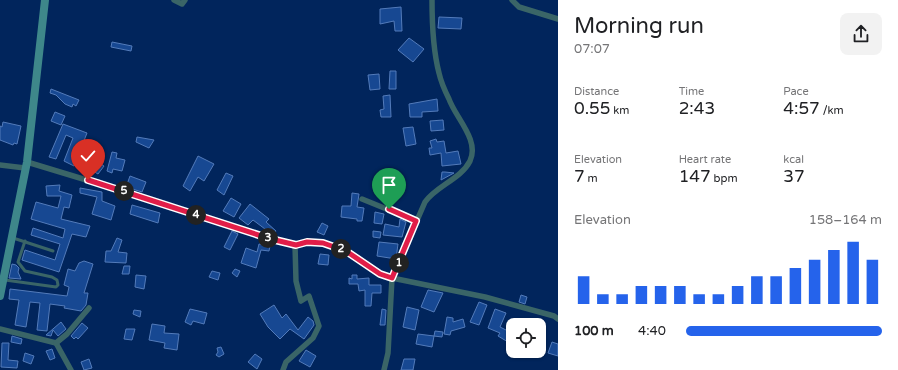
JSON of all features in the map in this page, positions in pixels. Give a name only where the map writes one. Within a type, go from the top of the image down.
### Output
[{"type":"main road","points":[[0,296],[26,165],[45,0]]},
{"type":"street","points":[[174,0],[182,4],[185,0]]},
{"type":"street","points":[[384,370],[388,353],[392,278],[420,210],[430,194],[462,171],[471,159],[472,154],[468,137],[449,100],[439,74],[432,28],[432,0]]},
{"type":"street","points":[[512,0],[519,7],[558,19]]},
{"type":"street","points":[[0,165],[26,165],[126,192],[271,239],[296,245],[307,242],[323,243],[346,251],[380,274],[392,278],[414,281],[485,297],[554,316],[558,319]]},
{"type":"street","points":[[362,199],[416,221]]},
{"type":"street","points":[[284,370],[286,362],[313,338],[319,326],[309,296],[301,301],[296,281],[296,245]]},
{"type":"street","points":[[56,343],[67,334],[89,308]]},
{"type":"street","points":[[0,329],[56,343],[71,370]]},
{"type":"lane","points":[[12,238],[53,251]]},
{"type":"lane","points":[[3,280],[56,287],[58,285],[57,280],[52,277],[22,269],[18,262],[24,241]]},
{"type":"building","points":[[401,7],[402,31],[395,31],[394,21],[380,24],[380,9]]},
{"type":"building","points":[[439,17],[462,18],[461,29],[438,28]]},
{"type":"building","points":[[409,38],[424,49],[413,62],[398,50]]},
{"type":"building","points":[[112,42],[132,46],[131,51],[111,47]]},
{"type":"building","points":[[390,71],[396,71],[396,89],[389,89]]},
{"type":"building","points":[[379,74],[380,89],[370,90],[368,75]]},
{"type":"building","points":[[51,89],[79,100],[76,106],[73,104],[72,107],[65,104],[56,95],[50,93]]},
{"type":"building","points":[[390,95],[391,117],[381,117],[380,110],[384,109],[383,96]]},
{"type":"building","points":[[437,99],[438,111],[422,112],[422,117],[410,117],[409,104]]},
{"type":"building","points":[[55,112],[65,116],[61,125],[51,121]]},
{"type":"building","points":[[443,120],[444,130],[431,131],[430,121]]},
{"type":"building","points":[[3,122],[21,126],[17,144],[14,143],[13,145],[0,140],[0,126],[2,127]]},
{"type":"building","points":[[63,124],[87,133],[74,166],[64,161],[73,138],[66,135],[56,159],[49,157]]},
{"type":"building","points":[[413,127],[416,144],[406,146],[403,128]]},
{"type":"building","points":[[137,137],[154,140],[149,148],[136,142]]},
{"type":"building","points":[[436,139],[437,142],[444,141],[446,153],[458,151],[461,164],[442,166],[441,153],[430,155],[429,148],[432,148],[430,141]]},
{"type":"building","points":[[88,150],[99,156],[96,161],[104,166],[98,174],[93,171],[91,173],[79,165]]},
{"type":"building","points":[[112,152],[117,153],[116,158],[125,160],[122,171],[113,169],[112,173],[107,171]]},
{"type":"building","points":[[198,156],[214,164],[204,181],[198,177],[190,191],[183,186]]},
{"type":"building","points":[[442,172],[445,172],[454,173],[441,180]]},
{"type":"building","points":[[226,173],[233,176],[224,195],[217,190]]},
{"type":"building","points":[[130,176],[146,182],[142,192],[126,187]]},
{"type":"building","points":[[60,185],[59,191],[72,195],[69,208],[64,207],[61,219],[90,226],[86,237],[72,234],[59,272],[22,260],[25,250],[55,260],[60,244],[31,235],[33,228],[63,238],[65,229],[31,219],[36,202],[58,208],[61,196],[47,196],[46,186]]},
{"type":"building","points":[[80,188],[102,192],[102,201],[115,206],[111,220],[92,214],[97,197],[80,193]]},
{"type":"building","points":[[352,193],[359,194],[357,207],[364,208],[362,221],[341,217],[342,206],[351,206]]},
{"type":"building","points":[[231,198],[241,204],[234,217],[223,211]]},
{"type":"building","points":[[250,204],[269,219],[266,222],[276,231],[273,235],[253,220],[248,225],[239,218]]},
{"type":"building","points":[[132,205],[160,213],[158,223],[130,214]]},
{"type":"building","points":[[375,212],[384,214],[382,224],[374,223]]},
{"type":"building","points":[[400,219],[406,222],[402,237],[383,235],[385,224],[399,227]]},
{"type":"building","points":[[322,223],[328,226],[324,235],[317,232]]},
{"type":"building","points":[[232,231],[238,234],[230,250],[224,247]]},
{"type":"building","points":[[373,231],[381,232],[380,238],[373,237]]},
{"type":"building","points":[[117,238],[122,240],[118,252],[127,253],[126,263],[105,262],[106,251],[111,251]]},
{"type":"building","points":[[379,242],[398,244],[396,259],[377,256]]},
{"type":"building","points":[[259,244],[270,246],[269,251],[261,250],[256,268],[241,263],[246,248],[257,252]]},
{"type":"building","points":[[320,254],[329,255],[328,265],[318,264]]},
{"type":"building","points":[[84,261],[93,264],[84,293],[88,293],[86,305],[81,311],[64,308],[65,306],[50,304],[47,331],[37,330],[40,303],[30,302],[26,327],[15,325],[19,300],[9,299],[10,289],[67,296],[69,287],[64,285],[68,269],[75,271],[79,263]]},
{"type":"building","points":[[12,264],[19,268],[18,272],[21,279],[9,278]]},
{"type":"building","points":[[124,266],[130,266],[129,274],[122,274]]},
{"type":"building","points":[[235,269],[240,271],[237,277],[232,273]]},
{"type":"building","points":[[212,271],[220,273],[218,280],[209,277]]},
{"type":"building","points":[[136,275],[146,276],[144,289],[135,287]]},
{"type":"building","points":[[352,275],[357,275],[357,279],[369,278],[369,285],[381,285],[381,293],[372,293],[371,306],[365,306],[365,290],[359,291],[358,284],[349,284],[349,278],[352,279]]},
{"type":"building","points":[[428,290],[443,293],[434,312],[421,307]]},
{"type":"building","points":[[521,295],[527,297],[525,304],[519,302]]},
{"type":"building","points":[[479,302],[487,305],[479,325],[470,322]]},
{"type":"building","points":[[274,305],[282,318],[286,314],[298,330],[308,317],[313,321],[314,325],[304,339],[290,329],[280,339],[268,327],[260,314]]},
{"type":"building","points":[[407,307],[419,310],[415,330],[403,327]]},
{"type":"building","points":[[190,309],[207,313],[204,324],[193,321],[191,325],[185,322]]},
{"type":"building","points":[[382,309],[386,310],[385,325],[380,325]]},
{"type":"building","points":[[495,309],[506,313],[500,327],[506,330],[506,341],[498,336],[500,333],[488,328]]},
{"type":"building","points":[[134,310],[141,311],[140,317],[133,314]]},
{"type":"building","points":[[447,317],[453,318],[453,322],[463,319],[465,327],[451,331],[450,335],[444,334]]},
{"type":"building","points":[[61,322],[66,329],[58,336],[53,330],[51,336],[46,335]]},
{"type":"building","points":[[82,323],[88,328],[78,339],[76,337],[74,339],[71,336]]},
{"type":"building","points":[[152,324],[165,326],[164,333],[179,334],[177,350],[164,348],[165,343],[149,340]]},
{"type":"building","points":[[126,329],[135,329],[132,340],[124,339]]},
{"type":"building","points":[[435,331],[443,332],[442,337],[434,336]]},
{"type":"building","points":[[418,334],[434,336],[432,347],[416,344]]},
{"type":"building","points":[[12,336],[22,339],[21,344],[11,342]]},
{"type":"building","points":[[552,342],[558,344],[558,356],[548,353]]},
{"type":"building","points":[[2,343],[9,343],[8,360],[18,361],[17,368],[1,367]]},
{"type":"building","points":[[221,347],[224,354],[219,357],[216,355],[218,352],[217,348]]},
{"type":"building","points":[[52,349],[55,358],[50,360],[46,351]]},
{"type":"building","points":[[306,350],[316,356],[310,367],[299,361]]},
{"type":"building","points":[[25,353],[34,356],[31,364],[23,361]]},
{"type":"building","points":[[255,354],[262,359],[257,369],[248,362]]},
{"type":"building","points":[[89,359],[92,368],[84,370],[81,362]]},
{"type":"building","points":[[404,359],[415,359],[413,370],[401,370]]},
{"type":"route","points":[[88,180],[271,239],[296,245],[307,242],[323,243],[346,251],[361,263],[380,274],[392,278],[416,221],[389,209]]}]
